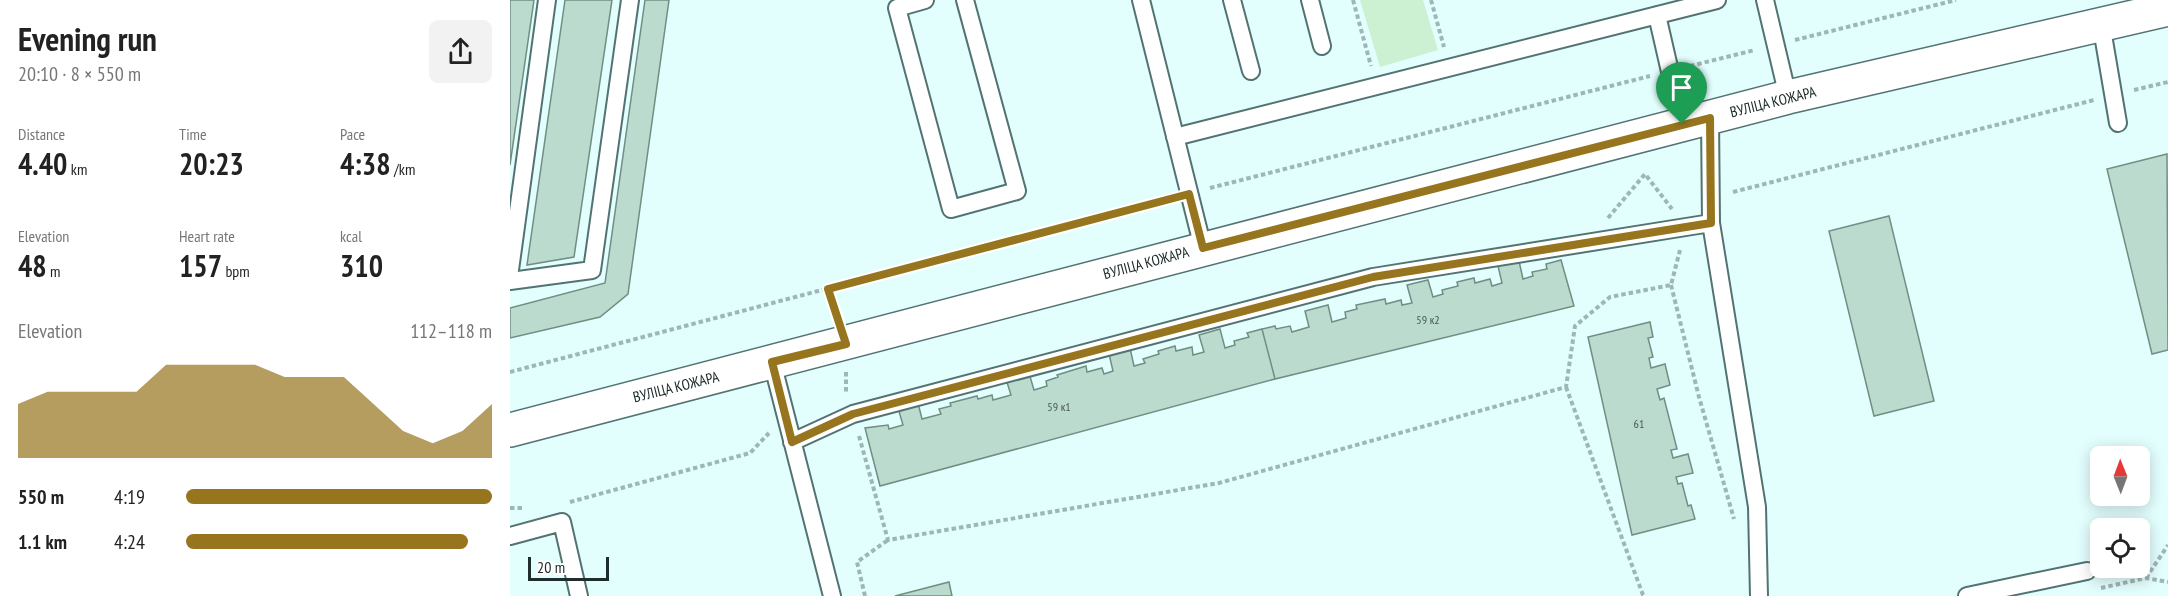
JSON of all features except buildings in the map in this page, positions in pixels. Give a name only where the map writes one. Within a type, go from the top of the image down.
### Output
[{"type":"street","name":"ВУЛІЦА КОЖАРА","points":[[510,430],[1788,97],[2168,9]]},
{"type":"lane","points":[[510,270],[547,0]]},
{"type":"lane","points":[[510,281],[592,270],[630,0]]},
{"type":"lane","points":[[925,0],[897,8],[951,209],[1017,191],[965,0]]},
{"type":"lane","points":[[1141,0],[1203,248]]},
{"type":"lane","points":[[1232,0],[1251,71]]},
{"type":"lane","points":[[1310,0],[1322,46]]},
{"type":"lane","points":[[1175,137],[1717,0]]},
{"type":"lane","points":[[1765,0],[1788,97]]},
{"type":"lane","points":[[1657,15],[1696,121],[1711,198],[1711,223],[1757,507],[1760,596]]},
{"type":"lane","points":[[2101,23],[2118,123]]},
{"type":"lane","points":[[792,442],[853,414],[1373,277],[1617,236],[1711,223]]},
{"type":"lane","points":[[772,362],[832,596]]},
{"type":"lane","points":[[510,536],[562,522],[579,596]]},
{"type":"lane","points":[[1967,596],[2087,571]]},
{"type":"path","points":[[1353,0],[1376,86]]},
{"type":"path","points":[[1431,0],[1449,68]]},
{"type":"path","points":[[1711,198],[2168,82]]},
{"type":"path","points":[[510,372],[1189,194],[1626,83]]},
{"type":"path","points":[[1644,174],[1686,227],[1671,285],[1699,397],[1737,531]]},
{"type":"path","points":[[1645,596],[1642,595],[1566,387],[1575,326],[1610,297],[1671,285]]},
{"type":"path","points":[[828,289],[846,344],[846,395],[888,540]]},
{"type":"path","points":[[865,596],[857,562],[888,540],[1219,483],[1566,387]]},
{"type":"path","points":[[2150,572],[2168,545]]},
{"type":"path","points":[[2094,589],[2146,578],[2168,582]]},
{"type":"green space","points":[[1360,0],[1423,0],[1438,50],[1380,67]]},
{"type":"route","points":[[1710,118],[1711,223],[1617,236],[1373,277],[853,414],[792,442],[772,362],[846,344],[828,289],[1189,194],[1203,248],[1682,124],[1710,118]]}]
